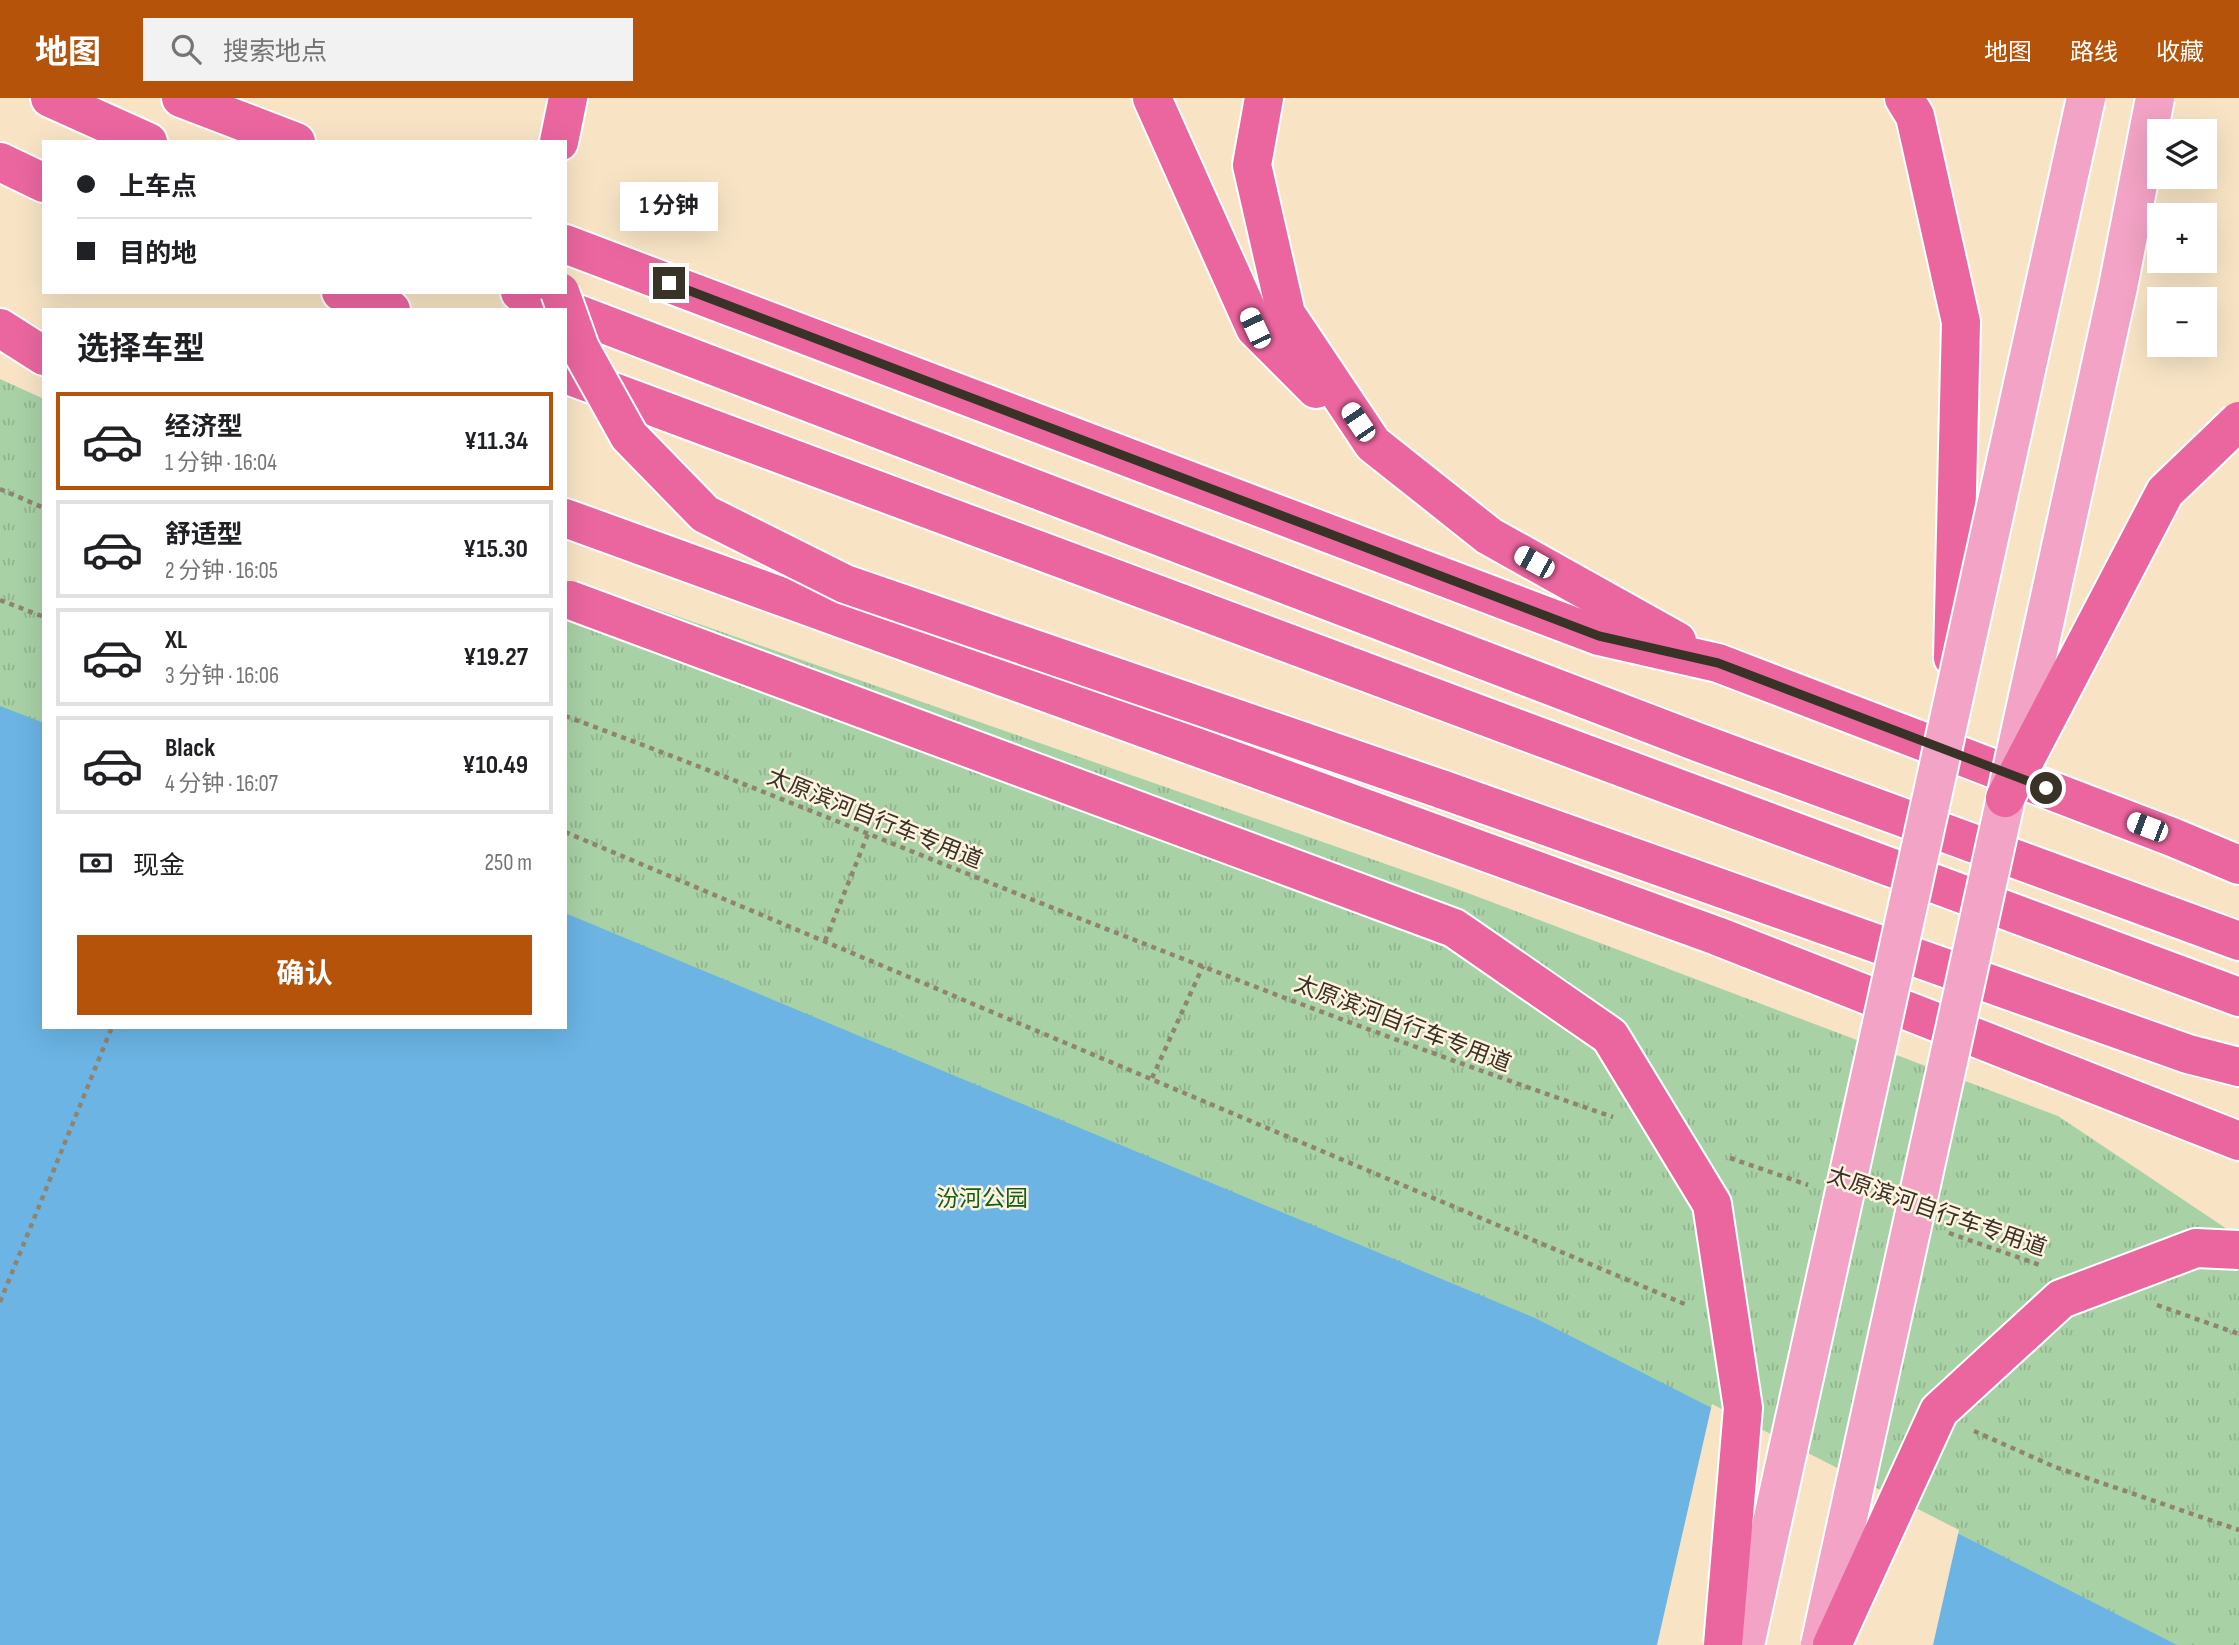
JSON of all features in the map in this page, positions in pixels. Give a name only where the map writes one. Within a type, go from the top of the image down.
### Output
[{"type":"highway","points":[[50,98],[144,140]]},
{"type":"highway","points":[[181,98],[291,140]]},
{"type":"highway","points":[[559,140],[568,98]]},
{"type":"highway","points":[[1152,98],[1255,328],[1373,444],[1489,536],[1716,663]]},
{"type":"highway","points":[[1264,98],[1252,165],[1286,314],[1373,444]]},
{"type":"highway","points":[[1904,98],[1915,116],[1961,322],[1952,713]]},
{"type":"highway","points":[[0,162],[42,182]]},
{"type":"highway","points":[[567,245],[1599,636],[1716,663],[2172,836],[2239,865]]},
{"type":"highway","points":[[347,294],[385,308]]},
{"type":"highway","points":[[525,294],[562,308]]},
{"type":"highway","points":[[567,310],[1700,743],[2239,941]]},
{"type":"highway","points":[[567,312],[580,348],[629,436],[705,514],[845,584],[1441,789],[2188,1054],[2239,1068]]},
{"type":"highway","points":[[0,318],[24,332],[42,337]]},
{"type":"highway","points":[[0,328],[42,355]]},
{"type":"highway","points":[[567,375],[2239,997]]},
{"type":"highway","points":[[2005,798],[2165,492],[2239,421]]},
{"type":"highway","points":[[567,519],[1717,936],[2239,1142]]},
{"type":"highway","points":[[568,599],[1454,928],[1610,1035],[1712,1204],[1743,1408],[1723,1645]]},
{"type":"highway","points":[[1832,1645],[1939,1411],[2061,1299],[2196,1248],[2239,1250]]},
{"type":"main road","points":[[1745,1645],[2086,98]]},
{"type":"main road","points":[[1820,1645],[2118,287],[2155,98]]},
{"type":"path","points":[[0,489],[42,507]]},
{"type":"path","points":[[0,600],[42,616]]},
{"type":"path","name":"太原滨河自行车专用道","points":[[567,717],[1203,966],[1486,1074],[1618,1119]]},
{"type":"path","points":[[567,833],[1700,1310]]},
{"type":"path","points":[[825,941],[868,834]]},
{"type":"path","points":[[1152,1078],[1203,966]]},
{"type":"path","points":[[0,1302],[112,1029]]},
{"type":"path","name":"太原滨河自行车专用道","points":[[1724,1156],[1816,1188]]},
{"type":"path","name":"太原滨河自行车专用道","points":[[1948,1233],[2041,1265]]},
{"type":"path","points":[[2147,1302],[2239,1334]]},
{"type":"path","points":[[1966,1428],[2055,1467],[2239,1530]]},
{"type":"green space","name":"汾河公园","points":[[0,379],[42,398],[42,1029],[567,1029],[567,608],[639,603],[1457,889],[2058,1116],[2239,1237],[2239,1645],[0,1645]]},
{"type":"water","points":[[0,706],[42,722],[42,1029],[567,1029],[567,914],[1535,1318],[2177,1645],[0,1645]]},
{"type":"pier","points":[[1712,1404],[1959,1530],[1933,1645],[1657,1645]]},
{"type":"route","points":[[669,283],[1599,636],[1718,663],[2046,788]]}]
